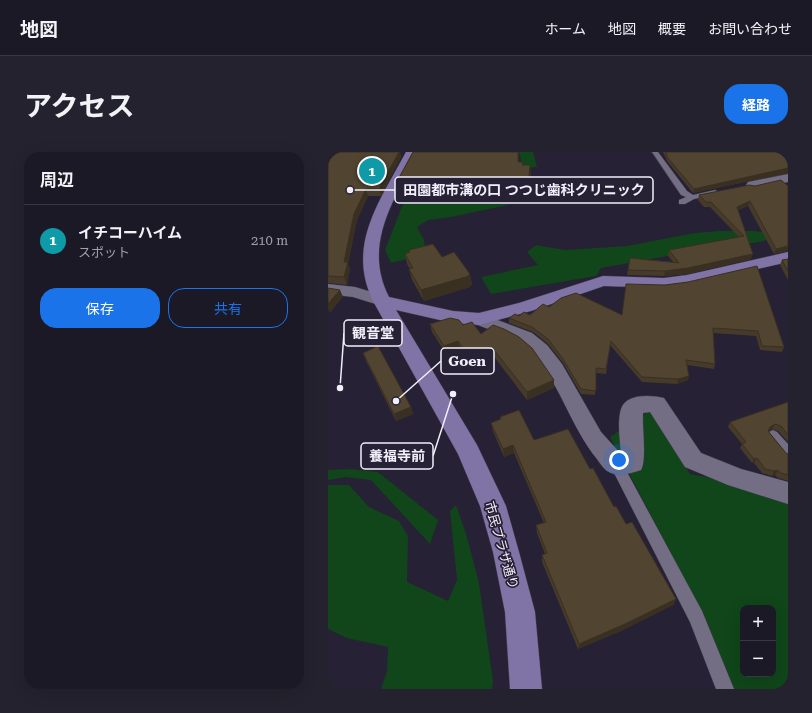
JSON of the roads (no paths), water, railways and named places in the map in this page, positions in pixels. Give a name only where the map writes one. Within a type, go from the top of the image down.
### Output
[{"type":"street","name":"市民プラザ通り","points":[[412,152],[380,215],[372,236],[370,257],[374,285],[469,452],[493,506],[506,552],[520,612],[526,689]]},
{"type":"street","points":[[750,185],[785,182]]},
{"type":"street","points":[[328,289],[355,292],[382,301],[453,317],[479,318],[525,307],[603,281],[664,283],[687,280],[788,257]]},
{"type":"street","points":[[479,318],[525,337],[540,350],[555,369],[593,438],[616,465],[633,463],[631,431],[632,409],[640,404],[656,404],[693,460],[737,478],[788,492]]},
{"type":"lane","points":[[656,152],[684,193],[692,197]]},
{"type":"lane","points":[[682,202],[692,197],[725,190]]},
{"type":"lane","points":[[773,435],[788,453]]},
{"type":"lane","points":[[616,465],[696,618],[724,689]]},
{"type":"place","name":"イチコーハイム","points":[[372,171]]},
{"type":"place","name":"田園都市溝の口 つつじ歯科クリニック","points":[[350,190]]},
{"type":"place","name":"観音堂","points":[[340,388]]},
{"type":"place","name":"養福寺前","points":[[453,394]]},
{"type":"place","name":"Goen","points":[[396,401]]}]
